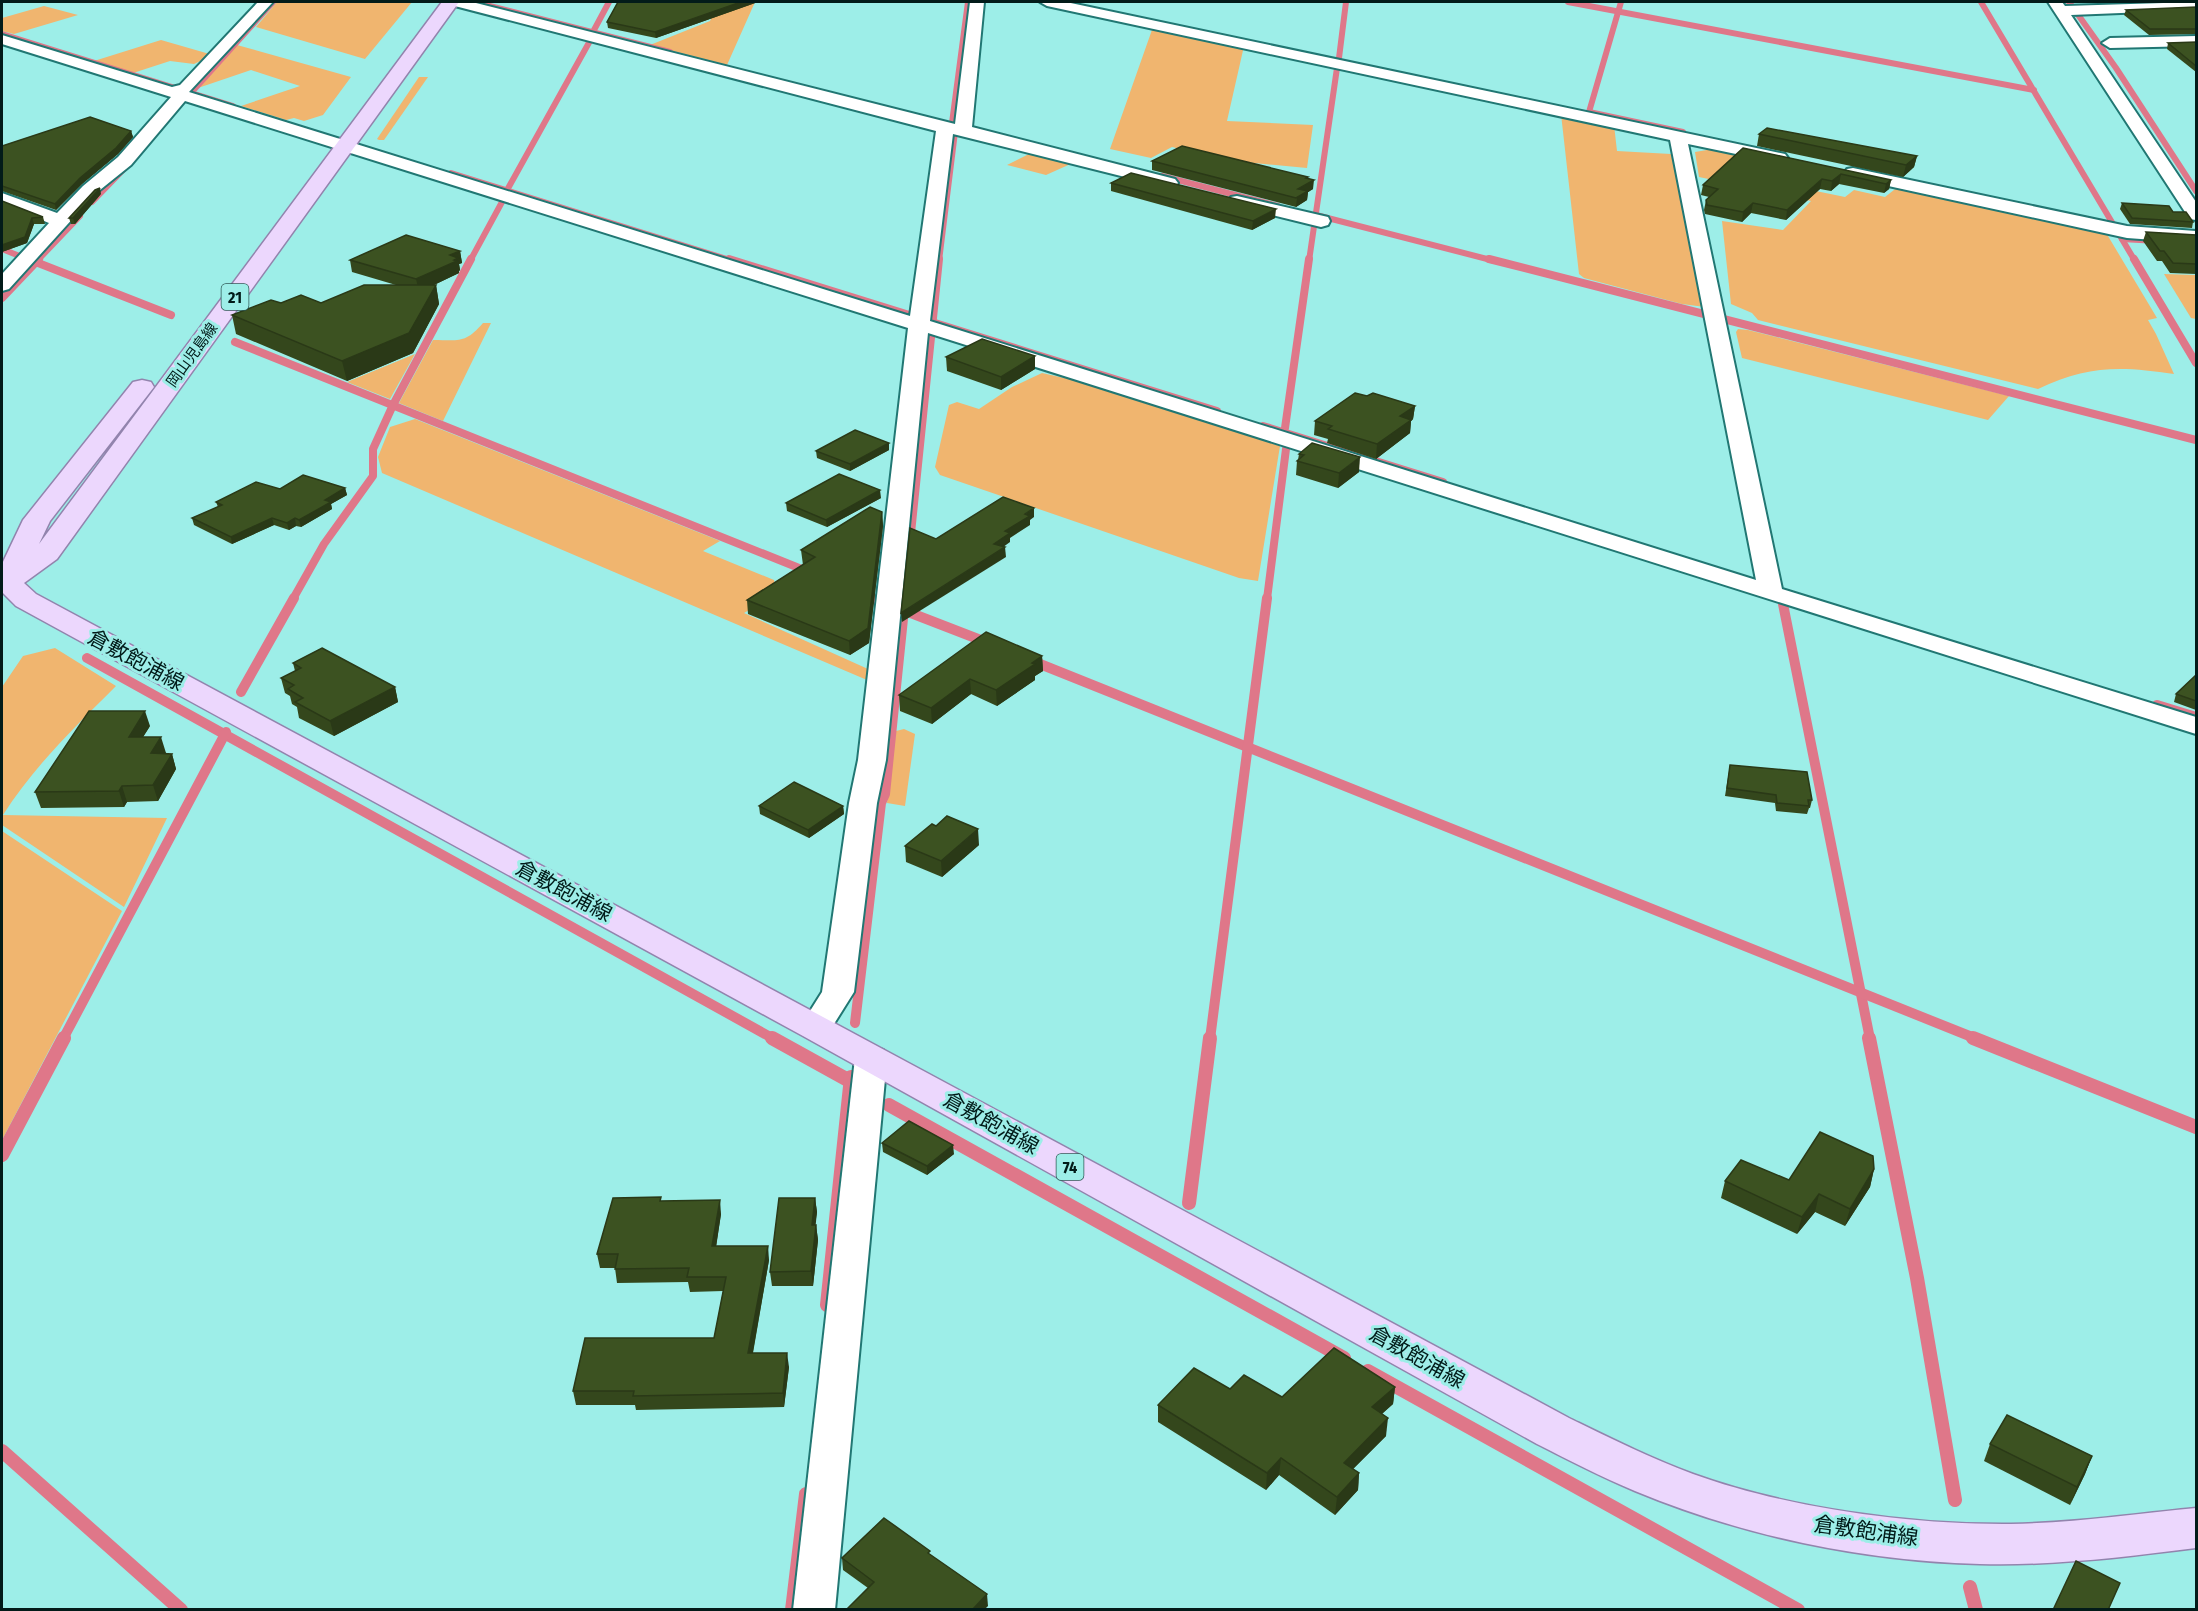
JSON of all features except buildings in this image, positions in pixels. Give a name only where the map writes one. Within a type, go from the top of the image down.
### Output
[{"type":"main road","name":"岡山児島線","points":[[4,587],[47,553],[336,145],[430,2]]},
{"type":"main road","name":"岡山児島線","points":[[336,145],[450,2]]},
{"type":"main road","name":"倉敷飽浦線","points":[[4,587],[47,613],[816,1028],[1553,1431],[1662,1481],[1756,1512],[1879,1536],[1948,1542],[2033,1542],[2196,1528]]},
{"type":"street","points":[[2,285],[89,190],[99,185],[122,162],[179,91],[266,2]]},
{"type":"street","points":[[456,2],[1191,189]]},
{"type":"street","points":[[816,1028],[838,992],[862,803],[872,760],[889,604],[925,324],[977,2]]},
{"type":"street","points":[[1047,2],[1795,161]]},
{"type":"street","points":[[2066,8],[2196,6]]},
{"type":"street","points":[[2066,8],[2196,215]]},
{"type":"street","points":[[2,39],[179,91],[336,145],[925,324],[1770,588],[2196,726]]},
{"type":"street","points":[[2110,43],[2196,41]]},
{"type":"street","points":[[1678,136],[1770,588]]},
{"type":"street","points":[[1842,171],[2127,232],[2196,237]]},
{"type":"street","points":[[1222,197],[1317,219]]},
{"type":"street","points":[[2,198],[60,221]]},
{"type":"street","points":[[814,1610],[871,1058]]},
{"type":"shaded area","points":[[277,2],[412,2],[365,59],[256,27]]},
{"type":"shaded area","points":[[719,2],[755,2],[727,65],[650,45],[710,21]]},
{"type":"shaded area","points":[[44,6],[78,15],[14,34],[2,31],[2,18]]},
{"type":"shaded area","points":[[1153,27],[1244,46],[1227,121],[1313,125],[1307,168],[1233,161],[1172,147],[1151,158],[1110,149]]},
{"type":"shaded area","points":[[161,40],[213,55],[194,64],[170,61],[133,73],[94,61]]},
{"type":"shaded area","points":[[237,45],[351,77],[323,115],[304,121],[294,118],[286,120],[241,106],[300,86],[251,70],[198,88]]},
{"type":"shaded area","points":[[419,77],[428,77],[384,140],[377,139]]},
{"type":"shaded area","points":[[1561,114],[1614,125],[1617,151],[1671,154],[1705,307],[1682,304],[1584,278],[1579,274]]},
{"type":"shaded area","points":[[1713,149],[1769,161],[1753,178],[1845,197],[1854,190],[1885,197],[1899,186],[2105,231],[2157,318],[2148,320],[2174,374],[2121,369],[2105,370],[2073,375],[2038,389],[1758,320],[1752,313],[1731,304],[1722,221],[1783,230],[1811,201],[1699,177],[1695,152]]},
{"type":"shaded area","points":[[1035,151],[1075,162],[1046,175],[1007,165]]},
{"type":"shaded area","points":[[2164,274],[2196,275],[2196,319],[2191,318]]},
{"type":"shaded area","points":[[483,323],[491,323],[443,421],[399,403],[433,340],[466,338]]},
{"type":"shaded area","points":[[1738,329],[2009,396],[1988,420],[1742,358],[1736,332]]},
{"type":"shaded area","points":[[415,354],[390,399],[347,382]]},
{"type":"shaded area","points":[[1042,373],[1075,378],[1280,446],[1258,581],[1239,578],[940,475],[935,467],[949,405],[957,402],[979,409],[1012,387]]},
{"type":"shaded area","points":[[415,419],[720,541],[703,551],[774,580],[777,594],[744,613],[868,669],[867,680],[382,473],[378,457],[390,427]]},
{"type":"shaded area","points":[[55,648],[116,686],[42,763],[3,815],[167,818],[124,907],[2,825],[2,687],[23,656]]},
{"type":"shaded area","points":[[904,729],[915,734],[905,806],[887,803],[896,731]]},
{"type":"shaded area","points":[[2,831],[122,911],[2,1140]]},
{"type":"waterway","points":[[191,93],[273,2]]},
{"type":"waterway","points":[[474,2],[670,52]]},
{"type":"waterway","points":[[594,30],[609,2]]},
{"type":"waterway","points":[[939,261],[955,132],[952,123],[968,2]]},
{"type":"waterway","points":[[1339,58],[1346,2]]},
{"type":"waterway","points":[[1568,2],[1618,11]]},
{"type":"waterway","points":[[1618,11],[1621,2]]},
{"type":"waterway","points":[[1981,2],[2033,90]]},
{"type":"waterway","points":[[2069,2],[2116,68],[2196,191]]},
{"type":"waterway","points":[[1618,11],[2033,90]]},
{"type":"waterway","points":[[1618,11],[1589,112],[1683,132]]},
{"type":"waterway","points":[[2,34],[191,93]]},
{"type":"waterway","points":[[507,190],[591,39]]},
{"type":"waterway","points":[[1309,261],[1337,68]]},
{"type":"waterway","points":[[2033,90],[2135,261]]},
{"type":"waterway","points":[[191,93],[233,106]]},
{"type":"waterway","points":[[92,202],[125,168]]},
{"type":"waterway","points":[[451,173],[507,190]]},
{"type":"waterway","points":[[1162,176],[1278,206]]},
{"type":"waterway","points":[[507,190],[733,261]]},
{"type":"waterway","points":[[470,261],[502,202]]},
{"type":"waterway","points":[[1316,215],[1495,261]]},
{"type":"waterway","points":[[37,261],[80,216]]},
{"type":"waterway","points":[[2122,239],[2157,241]]},
{"type":"waterway","points":[[2,249],[32,261]]},
{"type":"waterway","points":[[28,259],[36,262]]},
{"type":"waterway","points":[[36,262],[39,259]]},
{"type":"waterway","points":[[393,405],[471,259]]},
{"type":"waterway","points":[[729,259],[933,322]]},
{"type":"waterway","points":[[933,322],[939,259]]},
{"type":"waterway","points":[[1285,428],[1309,259]]},
{"type":"waterway","points":[[1489,259],[2196,440]]},
{"type":"waterway","points":[[2134,259],[2196,363]]},
{"type":"waterway","points":[[2,298],[36,262]]},
{"type":"waterway","points":[[36,262],[171,315]]},
{"type":"waterway","points":[[910,543],[933,322]]},
{"type":"waterway","points":[[933,322],[1217,411]]},
{"type":"waterway","points":[[235,342],[393,405]]},
{"type":"waterway","points":[[293,599],[324,544],[373,476],[373,449],[393,405]]},
{"type":"waterway","points":[[393,405],[809,572]]},
{"type":"waterway","points":[[1263,426],[1443,482]]},
{"type":"waterway","points":[[1267,599],[1286,449]]},
{"type":"waterway","points":[[863,594],[876,599]]},
{"type":"waterway","points":[[241,692],[294,598]]},
{"type":"waterway","points":[[872,598],[904,610]]},
{"type":"waterway","points":[[1248,747],[1267,598]]},
{"type":"waterway","points":[[1783,604],[1861,992]]},
{"type":"waterway","points":[[855,1023],[881,803],[885,794],[904,610]]},
{"type":"waterway","points":[[904,610],[991,644]]},
{"type":"waterway","points":[[87,658],[225,734]]},
{"type":"waterway","points":[[1030,660],[1248,747]]},
{"type":"waterway","points":[[2157,705],[2196,717]]},
{"type":"waterway","points":[[63,1039],[225,734]]},
{"type":"waterway","points":[[225,734],[774,1039]]},
{"type":"waterway","points":[[1210,1039],[1248,747]]},
{"type":"waterway","points":[[1248,747],[1861,992]]},
{"type":"waterway","points":[[1861,992],[1977,1039]]},
{"type":"waterway","points":[[1861,992],[1870,1039]]},
{"type":"waterway","points":[[2,1155],[64,1038]]},
{"type":"waterway","points":[[772,1038],[851,1081]]},
{"type":"waterway","points":[[1189,1203],[1210,1038]]},
{"type":"waterway","points":[[1869,1038],[1917,1278],[1955,1500]]},
{"type":"waterway","points":[[1973,1038],[2196,1127]]},
{"type":"waterway","points":[[851,1077],[851,1081]]},
{"type":"waterway","points":[[827,1305],[851,1081]]},
{"type":"waterway","points":[[851,1081],[857,1085]]},
{"type":"waterway","points":[[889,1105],[1344,1358]]},
{"type":"waterway","points":[[1368,1371],[1798,1610]]},
{"type":"waterway","points":[[2,1451],[181,1610]]},
{"type":"waterway","points":[[792,1610],[806,1494]]},
{"type":"waterway","points":[[1970,1587],[1976,1610]]}]
